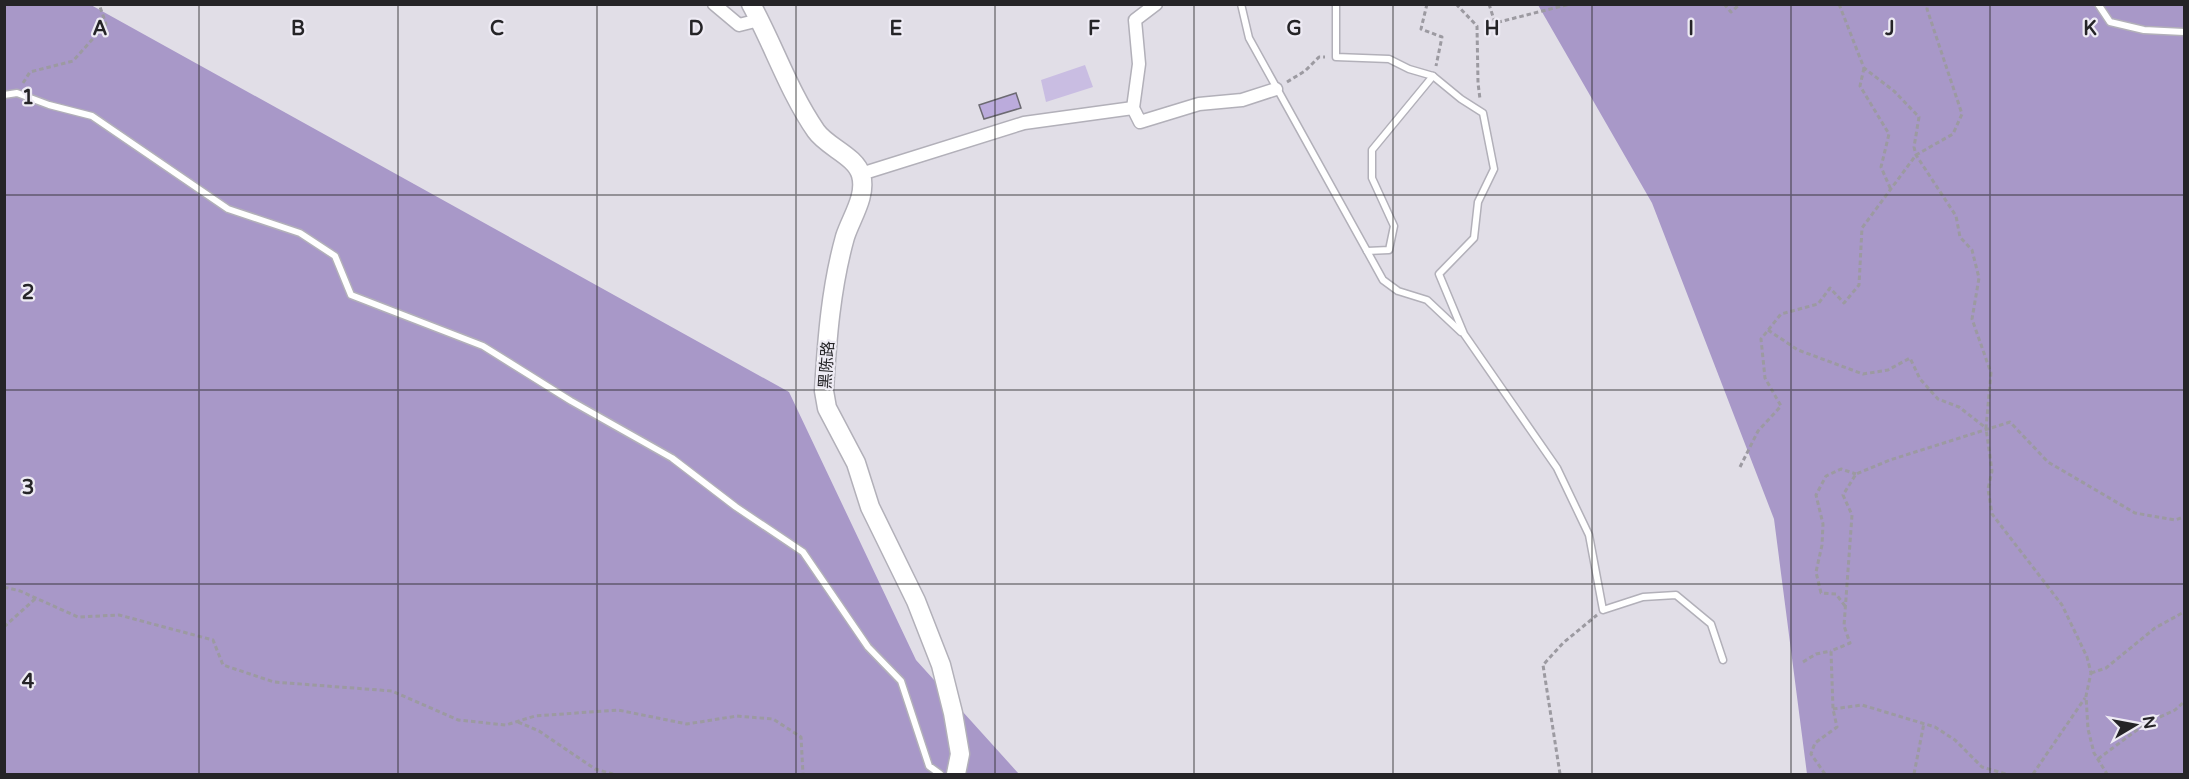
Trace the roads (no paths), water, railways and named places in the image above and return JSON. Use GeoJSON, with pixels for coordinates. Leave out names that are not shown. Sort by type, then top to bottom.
{"type":"FeatureCollection","features":[{"type":"Feature","properties":{"kind":"street"},"geometry":{"type":"LineString","coordinates":[[714,4],[739,25],[755,12],[802,112],[822,139],[856,165],[861,174],[1024,123],[1133,108]]}},
{"type":"Feature","properties":{"kind":"street"},"geometry":{"type":"LineString","coordinates":[[1156,4],[1135,20],[1139,64],[1133,108],[1140,122],[1198,104],[1242,100],[1276,89]]}},
{"type":"Feature","properties":{"kind":"street","name":"黑陈路"},"geometry":{"type":"LineString","coordinates":[[861,174],[861,194],[846,234],[835,277],[824,391],[827,408],[856,463],[870,507],[916,601],[941,665],[960,754],[956,774]]}},
{"type":"Feature","properties":{"kind":"lane"},"geometry":{"type":"LineString","coordinates":[[1241,4],[1249,38],[1383,280],[1398,291],[1427,300],[1464,334]]}},
{"type":"Feature","properties":{"kind":"lane"},"geometry":{"type":"LineString","coordinates":[[1336,4],[1336,57],[1389,59],[1409,69],[1433,76],[1461,99],[1483,112],[1494,169],[1478,202],[1474,238],[1439,274],[1464,334],[1557,468],[1589,535],[1603,610],[1643,597],[1676,595],[1711,624],[1724,660]]}},
{"type":"Feature","properties":{"kind":"lane"},"geometry":{"type":"LineString","coordinates":[[2098,4],[2110,22],[2144,30],[2184,32]]}},
{"type":"Feature","properties":{"kind":"lane"},"geometry":{"type":"LineString","coordinates":[[1367,251],[1389,250],[1394,226],[1372,178],[1372,150],[1433,76]]}},
{"type":"Feature","properties":{"kind":"lane"},"geometry":{"type":"LineString","coordinates":[[4,94],[17,93],[92,117],[228,209],[300,233],[335,256],[351,295],[483,346],[571,401],[672,458],[735,507],[803,552],[868,647],[901,681],[929,766],[940,774]]}}]}
